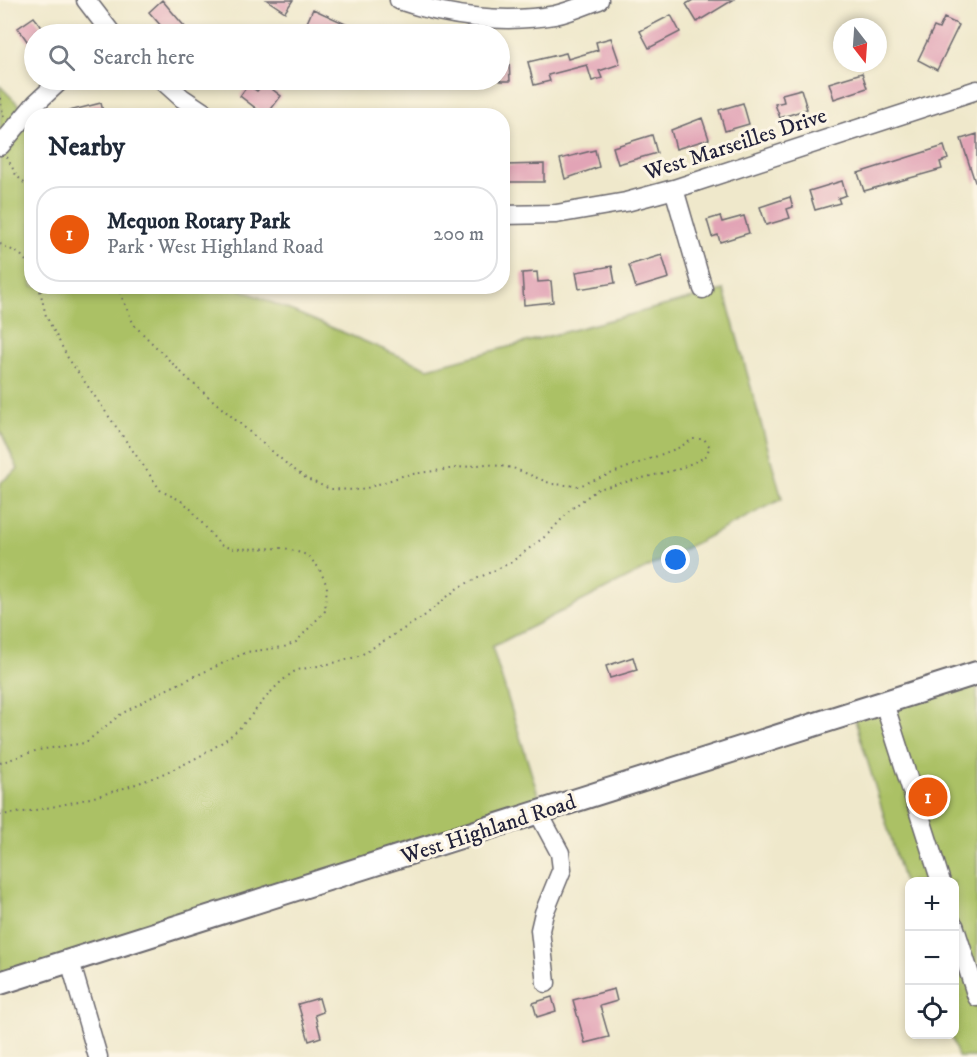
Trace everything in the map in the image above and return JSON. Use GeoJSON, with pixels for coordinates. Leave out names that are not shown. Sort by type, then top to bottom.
{"type":"FeatureCollection","features":[{"type":"Feature","properties":{"kind":"main road","name":"West Highland Road"},"geometry":{"type":"LineString","coordinates":[[0,983],[977,673]]}},
{"type":"Feature","properties":{"kind":"street"},"geometry":{"type":"LineString","coordinates":[[86,0],[104,24]]}},
{"type":"Feature","properties":{"kind":"street"},"geometry":{"type":"LineString","coordinates":[[399,0],[426,10],[508,20],[556,15],[599,0]]}},
{"type":"Feature","properties":{"kind":"street"},"geometry":{"type":"LineString","coordinates":[[32,108],[50,90]]}},
{"type":"Feature","properties":{"kind":"street"},"geometry":{"type":"LineString","coordinates":[[173,90],[197,108]]}},
{"type":"Feature","properties":{"kind":"street","name":"West Marseilles Drive"},"geometry":{"type":"LineString","coordinates":[[510,215],[556,214],[626,202],[674,189],[977,90]]}},
{"type":"Feature","properties":{"kind":"street"},"geometry":{"type":"LineString","coordinates":[[0,146],[24,117]]}},
{"type":"Feature","properties":{"kind":"street"},"geometry":{"type":"LineString","coordinates":[[674,189],[703,289]]}},
{"type":"Feature","properties":{"kind":"street"},"geometry":{"type":"LineString","coordinates":[[884,703],[939,877]]}},
{"type":"Feature","properties":{"kind":"street"},"geometry":{"type":"LineString","coordinates":[[538,812],[560,853],[562,869],[544,913],[540,930],[546,983]]}},
{"type":"Feature","properties":{"kind":"street"},"geometry":{"type":"LineString","coordinates":[[956,931],[977,997]]}},
{"type":"Feature","properties":{"kind":"street"},"geometry":{"type":"LineString","coordinates":[[70,961],[98,1057]]}},
{"type":"Feature","properties":{"kind":"path"},"geometry":{"type":"LineString","coordinates":[[0,244],[20,254],[24,259]]}},
{"type":"Feature","properties":{"kind":"path"},"geometry":{"type":"LineString","coordinates":[[0,763],[38,750],[85,743],[116,717],[161,692],[247,652],[284,647],[296,642],[321,617],[328,596],[319,568],[307,555],[285,548],[233,549],[220,545],[189,507],[161,491],[68,358],[46,316],[41,294]]}},
{"type":"Feature","properties":{"kind":"path"},"geometry":{"type":"LineString","coordinates":[[0,815],[33,812],[102,795],[133,785],[205,752],[236,731],[269,692],[290,674],[297,670],[352,659],[378,645],[423,617],[459,587],[510,563],[547,535],[571,509],[598,489],[679,469],[705,457],[710,447],[704,439],[693,438],[678,448],[579,486],[552,484],[513,468],[486,464],[405,475],[362,490],[330,489],[307,478],[288,465],[188,379],[134,325],[120,294]]}},
{"type":"Feature","properties":{"kind":"green space"},"geometry":{"type":"Polygon","coordinates":[[[0,86],[24,110],[24,294],[252,294],[428,368],[724,290],[782,499],[492,647],[541,804],[0,983],[0,483],[18,469],[0,430],[0,86]]]}},
{"type":"Feature","properties":{"kind":"green space"},"geometry":{"type":"Polygon","coordinates":[[[977,673],[977,1057],[958,1057],[952,1039],[959,1039],[959,877],[905,877],[905,886],[853,713],[977,673]]]}},
{"type":"Feature","properties":{"kind":"building"},"geometry":{"type":"Polygon","coordinates":[[[162,0],[182,24],[159,24],[149,12],[162,0]]]}},
{"type":"Feature","properties":{"kind":"building"},"geometry":{"type":"Polygon","coordinates":[[[267,0],[293,0],[285,12],[267,0]]]}},
{"type":"Feature","properties":{"kind":"building"},"geometry":{"type":"Polygon","coordinates":[[[693,0],[733,0],[697,22],[686,4],[693,0]]]}},
{"type":"Feature","properties":{"kind":"building"},"geometry":{"type":"Polygon","coordinates":[[[313,9],[346,24],[306,24],[313,9]]]}},
{"type":"Feature","properties":{"kind":"building"},"geometry":{"type":"Polygon","coordinates":[[[671,15],[680,32],[649,48],[640,31],[671,15]]]}},
{"type":"Feature","properties":{"kind":"building"},"geometry":{"type":"Polygon","coordinates":[[[34,17],[39,24],[24,24],[24,37],[18,28],[34,17]]]}},
{"type":"Feature","properties":{"kind":"building"},"geometry":{"type":"Polygon","coordinates":[[[944,18],[959,25],[937,70],[918,60],[934,27],[939,29],[944,18]]]}},
{"type":"Feature","properties":{"kind":"building"},"geometry":{"type":"Polygon","coordinates":[[[611,38],[620,64],[599,71],[602,78],[592,81],[587,65],[548,75],[550,81],[534,85],[528,62],[566,53],[568,59],[598,50],[596,42],[611,38]]]}},
{"type":"Feature","properties":{"kind":"building"},"geometry":{"type":"Polygon","coordinates":[[[862,73],[867,88],[834,99],[829,83],[862,73]]]}},
{"type":"Feature","properties":{"kind":"building"},"geometry":{"type":"Polygon","coordinates":[[[801,89],[807,109],[780,118],[775,104],[784,102],[782,94],[801,89]]]}},
{"type":"Feature","properties":{"kind":"building"},"geometry":{"type":"Polygon","coordinates":[[[244,90],[273,90],[281,96],[272,108],[256,108],[240,96],[244,90]]]}},
{"type":"Feature","properties":{"kind":"building"},"geometry":{"type":"Polygon","coordinates":[[[101,103],[102,108],[81,108],[101,103]]]}},
{"type":"Feature","properties":{"kind":"building"},"geometry":{"type":"Polygon","coordinates":[[[743,103],[749,124],[725,131],[719,110],[743,103]]]}},
{"type":"Feature","properties":{"kind":"building"},"geometry":{"type":"Polygon","coordinates":[[[702,118],[709,139],[676,149],[671,130],[702,118]]]}},
{"type":"Feature","properties":{"kind":"building"},"geometry":{"type":"Polygon","coordinates":[[[977,134],[977,182],[975,182],[961,139],[977,134]]]}},
{"type":"Feature","properties":{"kind":"building"},"geometry":{"type":"Polygon","coordinates":[[[652,135],[657,153],[618,164],[613,147],[652,135]]]}},
{"type":"Feature","properties":{"kind":"building"},"geometry":{"type":"Polygon","coordinates":[[[944,146],[948,159],[940,162],[942,169],[864,191],[858,173],[944,146]]]}},
{"type":"Feature","properties":{"kind":"building"},"geometry":{"type":"Polygon","coordinates":[[[595,150],[599,167],[565,179],[560,159],[595,150]]]}},
{"type":"Feature","properties":{"kind":"building"},"geometry":{"type":"Polygon","coordinates":[[[544,164],[544,182],[510,182],[510,165],[544,164]]]}},
{"type":"Feature","properties":{"kind":"building"},"geometry":{"type":"Polygon","coordinates":[[[842,181],[846,195],[838,198],[840,203],[815,210],[809,191],[842,181]]]}},
{"type":"Feature","properties":{"kind":"building"},"geometry":{"type":"Polygon","coordinates":[[[790,197],[793,207],[787,209],[790,218],[766,225],[760,207],[790,197]]]}},
{"type":"Feature","properties":{"kind":"building"},"geometry":{"type":"Polygon","coordinates":[[[720,216],[722,222],[744,216],[749,233],[720,242],[718,235],[712,237],[707,220],[720,216]]]}},
{"type":"Feature","properties":{"kind":"building"},"geometry":{"type":"Polygon","coordinates":[[[662,255],[669,278],[636,288],[629,265],[662,255]]]}},
{"type":"Feature","properties":{"kind":"building"},"geometry":{"type":"Polygon","coordinates":[[[612,266],[615,283],[579,289],[576,272],[612,266]]]}},
{"type":"Feature","properties":{"kind":"building"},"geometry":{"type":"Polygon","coordinates":[[[537,272],[538,282],[551,281],[553,302],[524,305],[522,273],[537,272]]]}},
{"type":"Feature","properties":{"kind":"building"},"geometry":{"type":"Polygon","coordinates":[[[633,657],[637,670],[610,678],[606,666],[633,657]]]}},
{"type":"Feature","properties":{"kind":"building"},"geometry":{"type":"Polygon","coordinates":[[[614,989],[617,1001],[600,1006],[609,1037],[585,1043],[573,1000],[614,989]]]}},
{"type":"Feature","properties":{"kind":"building"},"geometry":{"type":"Polygon","coordinates":[[[552,997],[556,1011],[537,1017],[533,1003],[552,997]]]}},
{"type":"Feature","properties":{"kind":"building"},"geometry":{"type":"Polygon","coordinates":[[[319,998],[323,1012],[315,1015],[321,1037],[309,1041],[298,1004],[319,998]]]}},
{"type":"Feature","properties":{"kind":"place","name":"Mequon Rotary Park"},"geometry":{"type":"Point","coordinates":[928,797]}}]}
